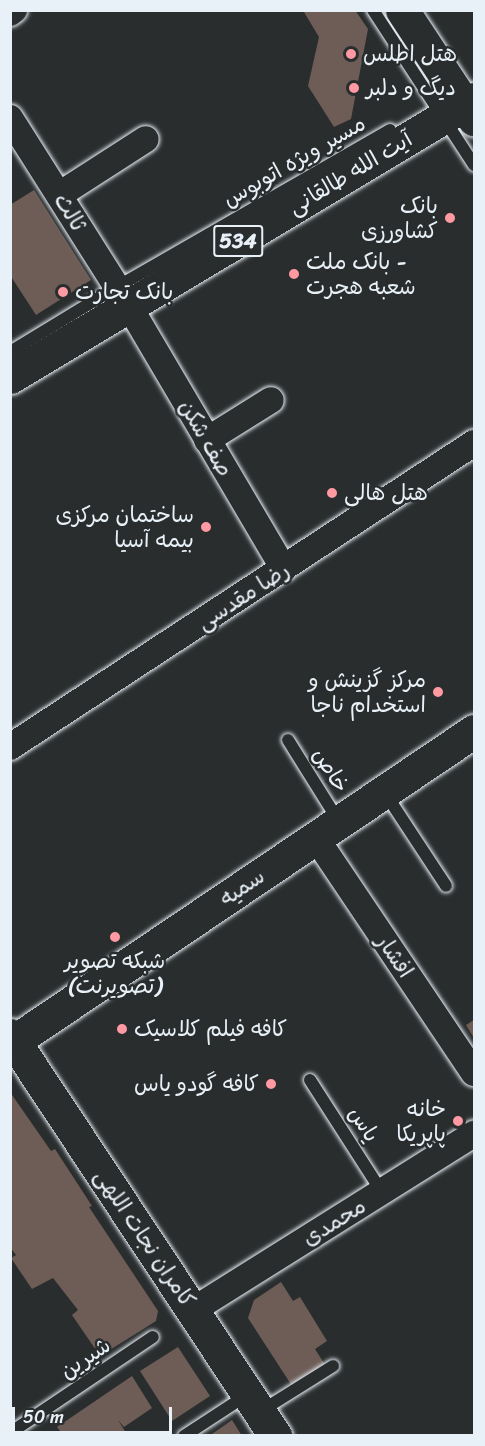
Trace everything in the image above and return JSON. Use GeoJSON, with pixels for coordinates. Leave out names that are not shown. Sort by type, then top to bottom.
{"type":"FeatureCollection","features":[{"type":"Feature","properties":{"kind":"main road"},"geometry":{"type":"LineString","coordinates":[[402,10],[455,104]]}},
{"type":"Feature","properties":{"kind":"main road","name":"آیت الله طالقانی"},"geometry":{"type":"LineString","coordinates":[[10,377],[123,296],[455,104]]}},
{"type":"Feature","properties":{"kind":"main road","name":"سمیه"},"geometry":{"type":"LineString","coordinates":[[12,1040],[474,731]]}},
{"type":"Feature","properties":{"kind":"main road","name":"کامران نجات اللهی"},"geometry":{"type":"LineString","coordinates":[[12,1040],[261,1414]]}},
{"type":"Feature","properties":{"kind":"street","name":"ثالث"},"geometry":{"type":"LineString","coordinates":[[10,118],[123,296]]}},
{"type":"Feature","properties":{"kind":"street"},"geometry":{"type":"LineString","coordinates":[[59,195],[146,139]]}},
{"type":"Feature","properties":{"kind":"street","name":"صف شکن"},"geometry":{"type":"LineString","coordinates":[[123,296],[284,569]]}},
{"type":"Feature","properties":{"kind":"street"},"geometry":{"type":"LineString","coordinates":[[207,440],[271,400]]}},
{"type":"Feature","properties":{"kind":"street","name":"رضا مقدسی"},"geometry":{"type":"LineString","coordinates":[[10,747],[474,443]]}},
{"type":"Feature","properties":{"kind":"street","name":"افشار"},"geometry":{"type":"LineString","coordinates":[[327,830],[474,1073]]}},
{"type":"Feature","properties":{"kind":"street","name":"محمدی"},"geometry":{"type":"LineString","coordinates":[[193,1310],[474,1134]]}},
{"type":"Feature","properties":{"kind":"lane"},"geometry":{"type":"LineString","coordinates":[[373,10],[455,104],[474,165]]}},
{"type":"Feature","properties":{"kind":"lane","name":"مسیر ویژه اتوبوس"},"geometry":{"type":"LineString","coordinates":[[10,352],[123,296],[399,125]]}},
{"type":"Feature","properties":{"kind":"lane","name":"خاص"},"geometry":{"type":"LineString","coordinates":[[288,740],[327,830]]}},
{"type":"Feature","properties":{"kind":"lane"},"geometry":{"type":"LineString","coordinates":[[384,792],[446,886]]}},
{"type":"Feature","properties":{"kind":"lane","name":"یاس"},"geometry":{"type":"LineString","coordinates":[[310,1080],[382,1192]]}},
{"type":"Feature","properties":{"kind":"lane","name":"شیرین"},"geometry":{"type":"LineString","coordinates":[[10,1433],[153,1337]]}},
{"type":"Feature","properties":{"kind":"lane"},"geometry":{"type":"LineString","coordinates":[[184,1436],[261,1414],[333,1366]]}},
{"type":"Feature","properties":{"kind":"building"},"geometry":{"type":"Polygon","coordinates":[[[355,10],[368,29],[351,119],[334,127],[308,86],[319,37],[304,12],[355,10]]]}},
{"type":"Feature","properties":{"kind":"building"},"geometry":{"type":"Polygon","coordinates":[[[34,190],[91,280],[36,315],[10,275],[10,205],[34,190]]]}},
{"type":"Feature","properties":{"kind":"building"},"geometry":{"type":"Polygon","coordinates":[[[474,1020],[474,1038],[466,1025],[474,1020]]]}},
{"type":"Feature","properties":{"kind":"building"},"geometry":{"type":"Polygon","coordinates":[[[10,1092],[51,1151],[55,1149],[92,1206],[89,1207],[158,1311],[156,1321],[100,1356],[72,1315],[78,1310],[53,1278],[32,1289],[11,1258],[16,1255],[10,1247],[10,1092]]]}},
{"type":"Feature","properties":{"kind":"building"},"geometry":{"type":"Polygon","coordinates":[[[281,1282],[293,1301],[300,1297],[327,1341],[315,1349],[327,1368],[294,1389],[248,1318],[254,1300],[281,1282]]]}},
{"type":"Feature","properties":{"kind":"building"},"geometry":{"type":"Polygon","coordinates":[[[178,1347],[210,1396],[172,1421],[140,1371],[178,1347]]]}},
{"type":"Feature","properties":{"kind":"building"},"geometry":{"type":"Polygon","coordinates":[[[132,1376],[152,1408],[124,1427],[118,1420],[128,1436],[64,1436],[57,1427],[132,1376]]]}},
{"type":"Feature","properties":{"kind":"building"},"geometry":{"type":"Polygon","coordinates":[[[232,1420],[242,1436],[209,1436],[225,1425],[232,1420]]]}},
{"type":"Feature","properties":{"kind":"place","name":"هتل اطلس"},"geometry":{"type":"Point","coordinates":[351,54]}},
{"type":"Feature","properties":{"kind":"place","name":"دیگ و دلبر"},"geometry":{"type":"Point","coordinates":[354,88]}},
{"type":"Feature","properties":{"kind":"place","name":"بانک کشاورزی"},"geometry":{"type":"Point","coordinates":[450,218]}},
{"type":"Feature","properties":{"kind":"place","name":"بانک ملت - شعبه هجرت"},"geometry":{"type":"Point","coordinates":[294,274]}},
{"type":"Feature","properties":{"kind":"place","name":"بانک تجارت"},"geometry":{"type":"Point","coordinates":[63,292]}},
{"type":"Feature","properties":{"kind":"place","name":"هتل هالی"},"geometry":{"type":"Point","coordinates":[332,493]}},
{"type":"Feature","properties":{"kind":"place","name":"ساختمان مرکزی بیمه آسیا"},"geometry":{"type":"Point","coordinates":[206,527]}},
{"type":"Feature","properties":{"kind":"place","name":"مرکز گزینش و استخدام ناجا"},"geometry":{"type":"Point","coordinates":[438,692]}},
{"type":"Feature","properties":{"kind":"place","name":"شبکه تصویر (تصویرنت)"},"geometry":{"type":"Point","coordinates":[115,937]}},
{"type":"Feature","properties":{"kind":"place","name":"کافه فیلم کلاسیک"},"geometry":{"type":"Point","coordinates":[122,1029]}},
{"type":"Feature","properties":{"kind":"place","name":"کافه گودو یاس"},"geometry":{"type":"Point","coordinates":[271,1084]}},
{"type":"Feature","properties":{"kind":"place","name":"خانه پاپریکا"},"geometry":{"type":"Point","coordinates":[458,1121]}}]}
